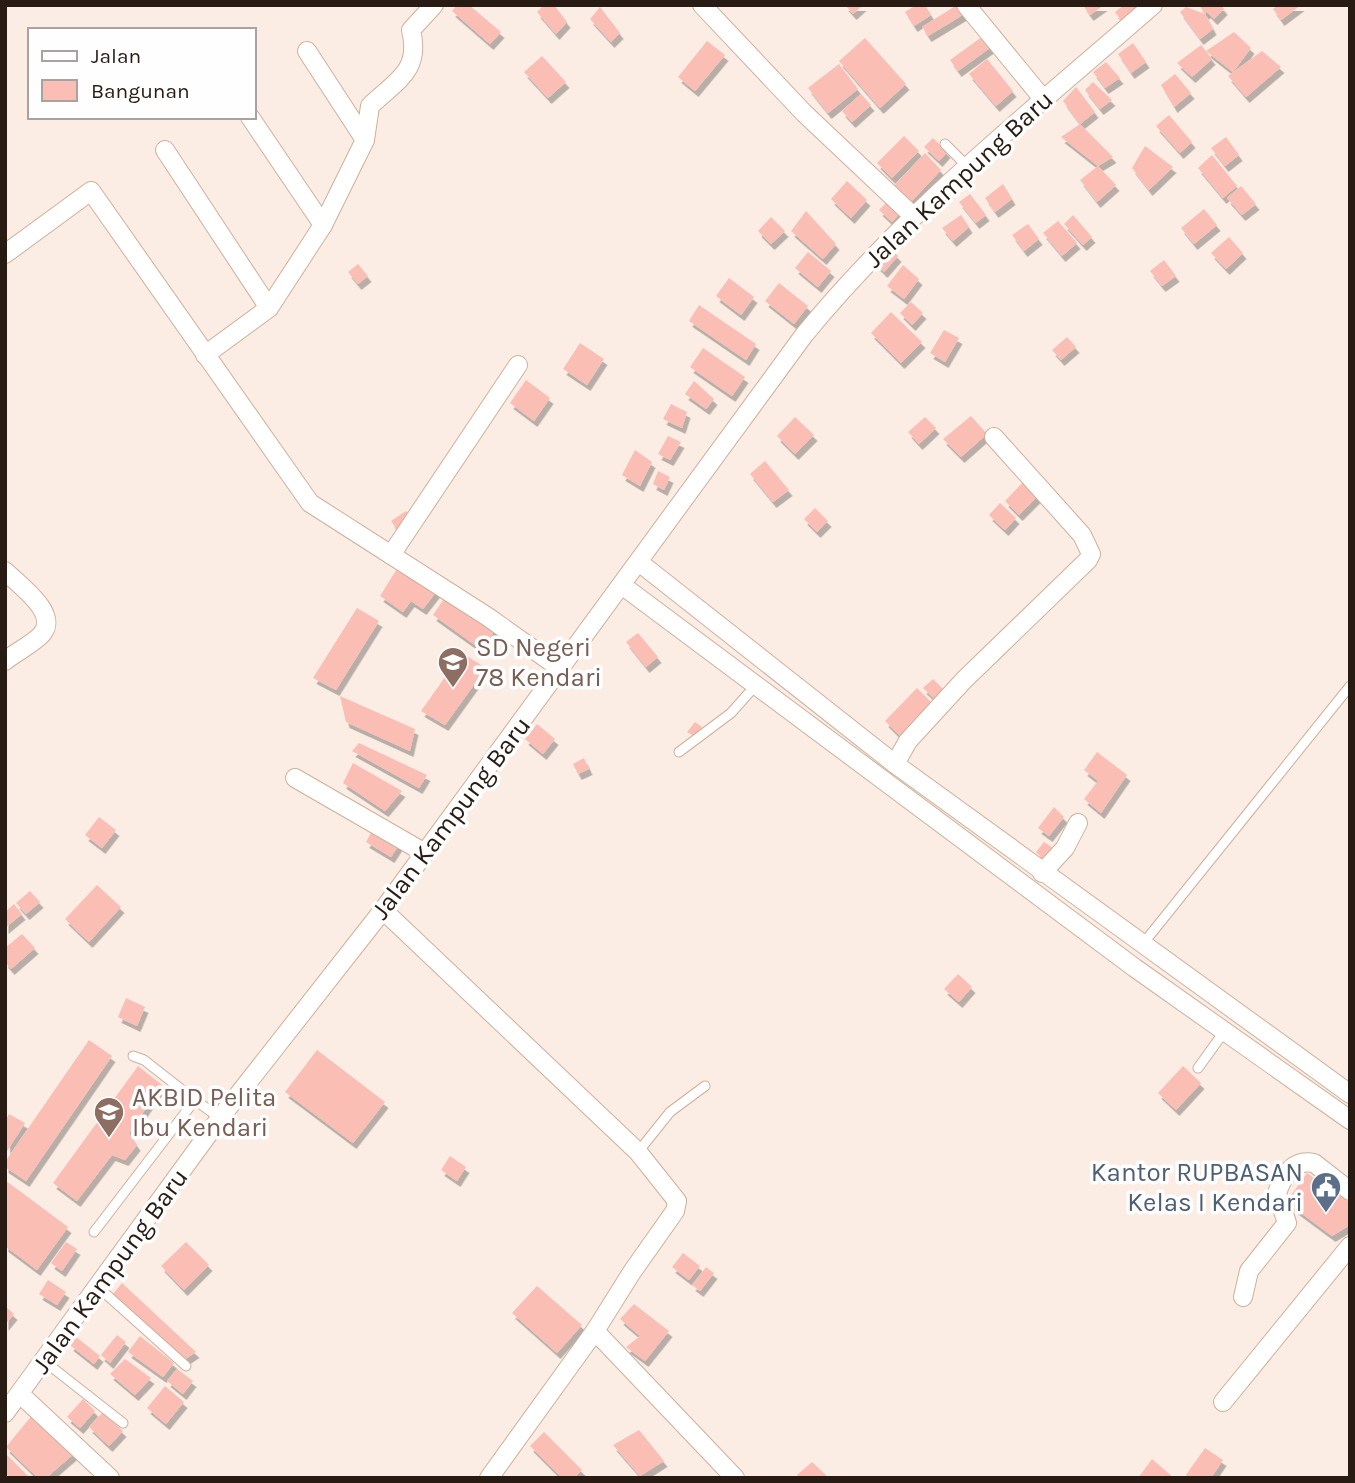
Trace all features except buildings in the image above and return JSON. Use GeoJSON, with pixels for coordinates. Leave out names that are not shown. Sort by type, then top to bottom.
{"type":"FeatureCollection","features":[{"type":"Feature","properties":{"kind":"street"},"geometry":{"type":"LineString","coordinates":[[205,355],[269,308],[323,225],[365,140],[370,106],[405,76],[416,50],[411,30],[434,5]]}},
{"type":"Feature","properties":{"kind":"street"},"geometry":{"type":"LineString","coordinates":[[702,5],[804,113],[912,215]]}},
{"type":"Feature","properties":{"kind":"street"},"geometry":{"type":"LineString","coordinates":[[966,5],[1044,100]]}},
{"type":"Feature","properties":{"kind":"street","name":"Jalan Kampung Baru"},"geometry":{"type":"LineString","coordinates":[[5,1413],[220,1118],[383,910],[640,563],[804,335],[912,215],[1153,5]]}},
{"type":"Feature","properties":{"kind":"street"},"geometry":{"type":"LineString","coordinates":[[307,51],[365,140]]}},
{"type":"Feature","properties":{"kind":"street"},"geometry":{"type":"LineString","coordinates":[[251,119],[323,225]]}},
{"type":"Feature","properties":{"kind":"street"},"geometry":{"type":"LineString","coordinates":[[165,149],[269,308]]}},
{"type":"Feature","properties":{"kind":"street"},"geometry":{"type":"LineString","coordinates":[[5,254],[92,191],[310,503],[561,669]]}},
{"type":"Feature","properties":{"kind":"street"},"geometry":{"type":"LineString","coordinates":[[391,555],[518,365]]}},
{"type":"Feature","properties":{"kind":"street"},"geometry":{"type":"LineString","coordinates":[[895,764],[908,741],[964,680],[1015,627],[1088,561],[1091,554],[1082,535],[1031,474],[993,437]]}},
{"type":"Feature","properties":{"kind":"street"},"geometry":{"type":"LineString","coordinates":[[640,563],[895,764],[1350,1094]]}},
{"type":"Feature","properties":{"kind":"street"},"geometry":{"type":"LineString","coordinates":[[5,571],[47,616],[47,624],[38,638],[5,661]]}},
{"type":"Feature","properties":{"kind":"street"},"geometry":{"type":"LineString","coordinates":[[623,586],[1224,1032],[1350,1120]]}},
{"type":"Feature","properties":{"kind":"street"},"geometry":{"type":"LineString","coordinates":[[295,778],[425,853]]}},
{"type":"Feature","properties":{"kind":"street"},"geometry":{"type":"LineString","coordinates":[[1042,873],[1065,848],[1078,823]]}},
{"type":"Feature","properties":{"kind":"street"},"geometry":{"type":"LineString","coordinates":[[383,910],[638,1152],[675,1197],[677,1206],[595,1331],[489,1478]]}},
{"type":"Feature","properties":{"kind":"street"},"geometry":{"type":"LineString","coordinates":[[1242,1297],[1250,1271],[1287,1223],[1277,1192],[1286,1172],[1298,1163],[1314,1163],[1350,1191]]}},
{"type":"Feature","properties":{"kind":"street"},"geometry":{"type":"LineString","coordinates":[[1223,1402],[1350,1246]]}},
{"type":"Feature","properties":{"kind":"street"},"geometry":{"type":"LineString","coordinates":[[595,1331],[735,1478]]}},
{"type":"Feature","properties":{"kind":"street"},"geometry":{"type":"LineString","coordinates":[[20,1394],[110,1478]]}},
{"type":"Feature","properties":{"kind":"lane"},"geometry":{"type":"LineString","coordinates":[[945,144],[967,166]]}},
{"type":"Feature","properties":{"kind":"lane"},"geometry":{"type":"LineString","coordinates":[[679,752],[731,713],[755,686]]}},
{"type":"Feature","properties":{"kind":"lane"},"geometry":{"type":"LineString","coordinates":[[1142,945],[1350,686]]}},
{"type":"Feature","properties":{"kind":"lane"},"geometry":{"type":"LineString","coordinates":[[1198,1068],[1224,1032]]}},
{"type":"Feature","properties":{"kind":"lane"},"geometry":{"type":"LineString","coordinates":[[133,1056],[144,1060],[220,1118]]}},
{"type":"Feature","properties":{"kind":"lane"},"geometry":{"type":"LineString","coordinates":[[638,1152],[670,1112],[705,1086]]}},
{"type":"Feature","properties":{"kind":"lane"},"geometry":{"type":"LineString","coordinates":[[94,1233],[195,1100]]}},
{"type":"Feature","properties":{"kind":"lane"},"geometry":{"type":"LineString","coordinates":[[98,1287],[186,1366]]}},
{"type":"Feature","properties":{"kind":"lane"},"geometry":{"type":"LineString","coordinates":[[44,1361],[123,1423]]}},
{"type":"Feature","properties":{"kind":"place","name":"SD Negeri 78 Kendari"},"geometry":{"type":"Point","coordinates":[453,689]}},
{"type":"Feature","properties":{"kind":"place","name":"AKBID Pelita Ibu Kendari"},"geometry":{"type":"Point","coordinates":[109,1139]}},
{"type":"Feature","properties":{"kind":"place","name":"Kantor RUPBASAN Kelas I Kendari"},"geometry":{"type":"Point","coordinates":[1326,1214]}}]}
